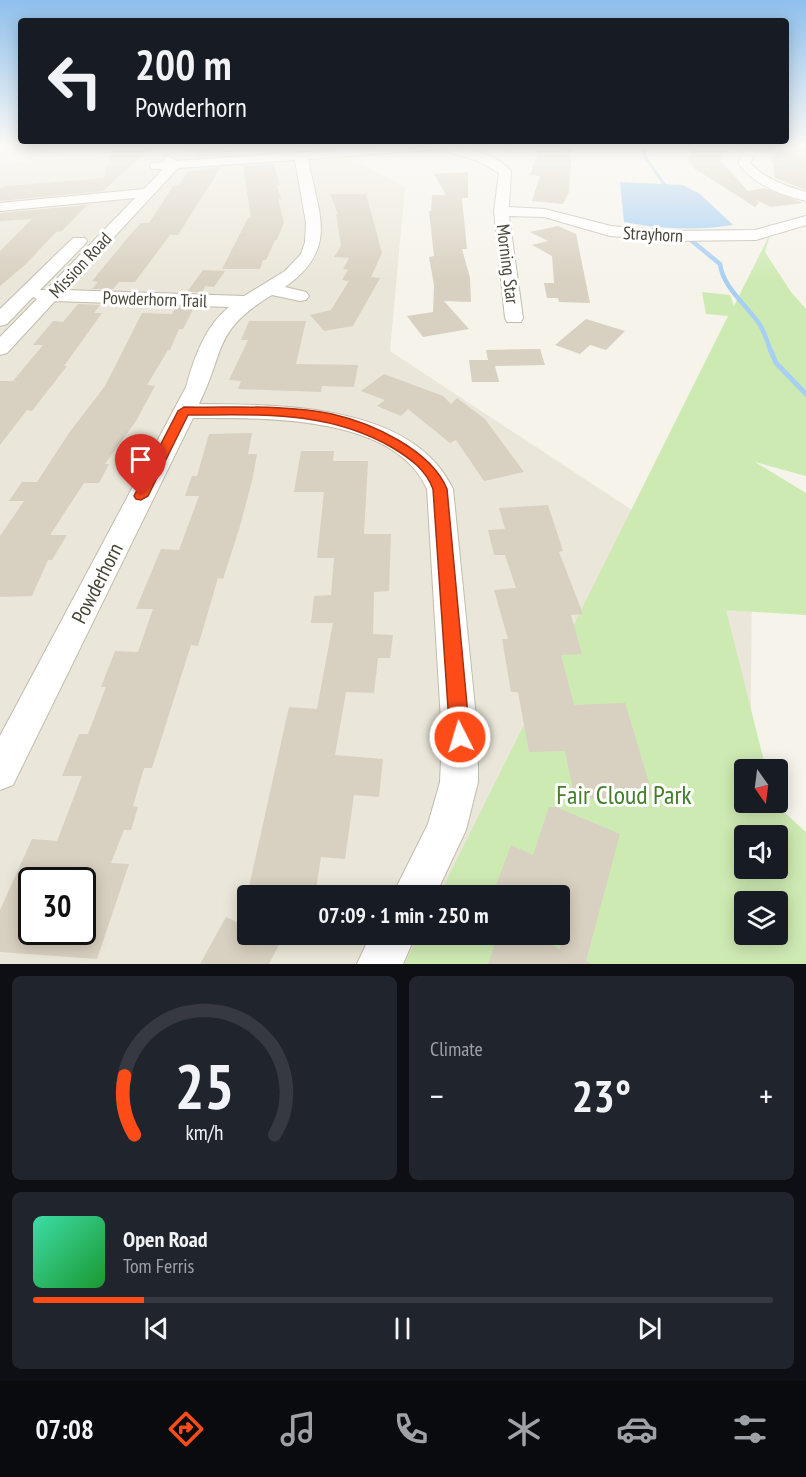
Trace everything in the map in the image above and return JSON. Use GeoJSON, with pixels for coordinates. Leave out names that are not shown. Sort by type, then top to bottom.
{"type":"FeatureCollection","features":[{"type":"Feature","properties":{"kind":"street","name":"Mission Road"},"geometry":{"type":"LineString","coordinates":[[0,320],[130,191]]}},
{"type":"Feature","properties":{"kind":"street","name":"Powderhorn"},"geometry":{"type":"LineString","coordinates":[[0,773],[197,387],[205,356],[216,333],[234,312],[270,289],[298,267],[312,245],[314,232],[307,191]]}},
{"type":"Feature","properties":{"kind":"street","name":"Morning Star"},"geometry":{"type":"LineString","coordinates":[[503,191],[501,211],[514,318]]}},
{"type":"Feature","properties":{"kind":"street"},"geometry":{"type":"LineString","coordinates":[[791,191],[806,197]]}},
{"type":"Feature","properties":{"kind":"street"},"geometry":{"type":"LineString","coordinates":[[0,207],[147,193]]}},
{"type":"Feature","properties":{"kind":"street","name":"Mission Road"},"geometry":{"type":"LineString","coordinates":[[0,349],[147,193]]}},
{"type":"Feature","properties":{"kind":"street","name":"Strayhorn"},"geometry":{"type":"LineString","coordinates":[[501,211],[545,213],[610,231],[670,236],[756,235],[806,220]]}},
{"type":"Feature","properties":{"kind":"street"},"geometry":{"type":"LineString","coordinates":[[270,289],[300,296]]}},
{"type":"Feature","properties":{"kind":"street","name":"Powderhorn Trail"},"geometry":{"type":"LineString","coordinates":[[26,294],[248,302]]}},
{"type":"Feature","properties":{"kind":"street"},"geometry":{"type":"LineString","coordinates":[[184,411],[268,412],[330,418],[360,427],[398,445],[416,456],[435,476],[440,489],[459,725],[459,782],[446,830],[418,885]]}},
{"type":"Feature","properties":{"kind":"street"},"geometry":{"type":"LineString","coordinates":[[380,964],[389,945]]}},
{"type":"Feature","properties":{"kind":"shaded area"},"geometry":{"type":"Polygon","coordinates":[[[0,191],[405,191],[390,351],[752,589],[750,759],[734,759],[734,813],[744,813],[744,825],[734,825],[734,879],[744,879],[744,891],[734,891],[734,945],[745,945],[747,964],[0,964],[0,191]]]}},
{"type":"Feature","properties":{"kind":"green space","name":"Fair Cloud Park"},"geometry":{"type":"Polygon","coordinates":[[[771,232],[765,252],[791,292],[806,309],[806,476],[755,462],[806,493],[806,615],[726,610],[763,759],[734,759],[734,813],[785,813],[806,832],[806,964],[404,964],[414,945],[570,945],[570,885],[444,885],[728,316],[706,314],[702,292],[730,295],[734,306],[771,232]]]}},
{"type":"Feature","properties":{"kind":"water"},"geometry":{"type":"Polygon","coordinates":[[[621,191],[694,191],[733,225],[678,228],[624,222],[621,191]]]}},
{"type":"Feature","properties":{"kind":"building"},"geometry":{"type":"Polygon","coordinates":[[[0,191],[103,191],[103,191],[0,201],[0,191]]]}},
{"type":"Feature","properties":{"kind":"building"},"geometry":{"type":"Polygon","coordinates":[[[170,191],[206,191],[178,235],[170,235],[135,282],[119,282],[113,289],[92,289],[98,282],[92,281],[129,236],[141,223],[149,223],[170,191]]]}},
{"type":"Feature","properties":{"kind":"building"},"geometry":{"type":"Polygon","coordinates":[[[247,191],[279,191],[281,199],[278,199],[284,222],[277,240],[266,260],[263,260],[260,269],[222,269],[248,218],[251,218],[247,191]]]}},
{"type":"Feature","properties":{"kind":"building"},"geometry":{"type":"Polygon","coordinates":[[[444,191],[468,191],[468,198],[462,198],[467,249],[462,249],[470,278],[471,302],[444,301],[469,329],[423,337],[407,316],[433,312],[434,285],[429,257],[434,256],[429,211],[431,211],[432,195],[446,195],[444,191]]]}},
{"type":"Feature","properties":{"kind":"building"},"geometry":{"type":"Polygon","coordinates":[[[535,191],[569,191],[563,204],[532,201],[535,191]]]}},
{"type":"Feature","properties":{"kind":"building"},"geometry":{"type":"Polygon","coordinates":[[[730,191],[772,191],[803,203],[771,207],[756,200],[759,203],[755,207],[730,191]]]}},
{"type":"Feature","properties":{"kind":"building"},"geometry":{"type":"Polygon","coordinates":[[[330,194],[366,194],[382,253],[371,277],[380,278],[353,326],[324,331],[310,315],[331,310],[349,281],[342,280],[348,270],[343,269],[349,258],[334,257],[341,246],[336,214],[338,214],[330,194]]]}},
{"type":"Feature","properties":{"kind":"building"},"geometry":{"type":"Polygon","coordinates":[[[87,205],[62,231],[56,232],[26,264],[0,286],[0,251],[32,219],[0,221],[0,213],[87,205]]]}},
{"type":"Feature","properties":{"kind":"building"},"geometry":{"type":"Polygon","coordinates":[[[558,226],[576,234],[590,303],[559,302],[558,298],[547,298],[544,283],[554,283],[552,256],[532,245],[548,241],[530,232],[558,226]]]}},
{"type":"Feature","properties":{"kind":"building"},"geometry":{"type":"Polygon","coordinates":[[[203,270],[225,271],[214,287],[205,286],[202,292],[187,292],[203,270]]]}},
{"type":"Feature","properties":{"kind":"building"},"geometry":{"type":"Polygon","coordinates":[[[78,304],[100,305],[94,313],[102,313],[64,366],[67,366],[32,411],[27,410],[0,445],[0,381],[13,381],[43,345],[33,345],[53,321],[63,322],[78,304]]]}},
{"type":"Feature","properties":{"kind":"building"},"geometry":{"type":"Polygon","coordinates":[[[176,307],[194,308],[183,329],[179,329],[170,350],[147,385],[155,386],[136,421],[105,464],[109,464],[99,483],[84,483],[50,535],[67,535],[52,560],[48,560],[32,596],[0,597],[0,536],[24,501],[9,501],[22,482],[37,482],[69,433],[105,386],[142,313],[172,314],[176,307]]]}},
{"type":"Feature","properties":{"kind":"building"},"geometry":{"type":"Polygon","coordinates":[[[586,319],[625,331],[606,350],[590,345],[580,354],[555,345],[586,319]]]}},
{"type":"Feature","properties":{"kind":"building"},"geometry":{"type":"Polygon","coordinates":[[[249,321],[306,321],[296,364],[358,365],[354,387],[322,386],[321,392],[238,389],[241,381],[229,380],[248,340],[241,340],[249,321]]]}},
{"type":"Feature","properties":{"kind":"building"},"geometry":{"type":"Polygon","coordinates":[[[540,349],[545,365],[495,366],[499,382],[472,382],[469,360],[488,360],[486,350],[540,349]]]}},
{"type":"Feature","properties":{"kind":"building"},"geometry":{"type":"Polygon","coordinates":[[[384,374],[443,396],[451,404],[457,398],[485,419],[524,472],[484,481],[456,440],[450,443],[408,409],[401,416],[377,406],[385,400],[361,391],[384,374]]]}},
{"type":"Feature","properties":{"kind":"building"},"geometry":{"type":"Polygon","coordinates":[[[252,433],[248,454],[257,454],[240,526],[223,579],[218,578],[198,646],[191,645],[152,768],[144,768],[133,806],[138,807],[131,830],[124,830],[111,863],[129,864],[97,959],[0,952],[0,910],[18,870],[18,945],[96,945],[96,867],[19,867],[32,839],[57,841],[82,776],[62,776],[79,734],[88,734],[106,687],[101,687],[115,651],[138,652],[153,609],[136,609],[161,549],[179,550],[199,496],[185,496],[192,476],[197,476],[209,434],[252,433]]]}},
{"type":"Feature","properties":{"kind":"building"},"geometry":{"type":"Polygon","coordinates":[[[301,451],[334,451],[333,461],[368,461],[364,534],[391,534],[389,591],[374,592],[373,634],[393,635],[390,658],[378,658],[374,693],[346,692],[335,755],[383,759],[379,797],[354,795],[345,859],[321,857],[317,885],[249,885],[289,707],[317,709],[333,623],[311,623],[314,596],[331,595],[334,558],[317,558],[324,492],[294,492],[301,451]]]}},
{"type":"Feature","properties":{"kind":"building"},"geometry":{"type":"Polygon","coordinates":[[[548,505],[563,551],[559,552],[583,614],[571,615],[582,654],[561,655],[574,705],[625,703],[653,796],[575,799],[565,751],[529,752],[518,692],[511,692],[502,639],[508,639],[494,590],[516,588],[505,555],[494,555],[488,530],[505,529],[499,508],[548,505]]]}},
{"type":"Feature","properties":{"kind":"building"},"geometry":{"type":"Polygon","coordinates":[[[549,807],[556,807],[620,834],[586,961],[592,964],[488,964],[494,945],[552,945],[560,949],[560,945],[570,945],[570,885],[496,885],[511,845],[533,855],[549,807]]]}},
{"type":"Feature","properties":{"kind":"building"},"geometry":{"type":"Polygon","coordinates":[[[226,917],[237,922],[237,945],[279,945],[269,964],[200,964],[226,917]]]}},
{"type":"Feature","properties":{"kind":"waterway"},"geometry":{"type":"LineString","coordinates":[[692,241],[720,264],[731,289],[760,325],[771,352]]}},
{"type":"Feature","properties":{"kind":"waterway"},"geometry":{"type":"LineString","coordinates":[[771,351],[776,363],[806,394]]}},
{"type":"Feature","properties":{"kind":"route"},"geometry":{"type":"LineString","coordinates":[[141,496],[184,411],[268,412],[330,418],[360,427],[416,456],[435,476],[440,489],[460,737]]}}]}
